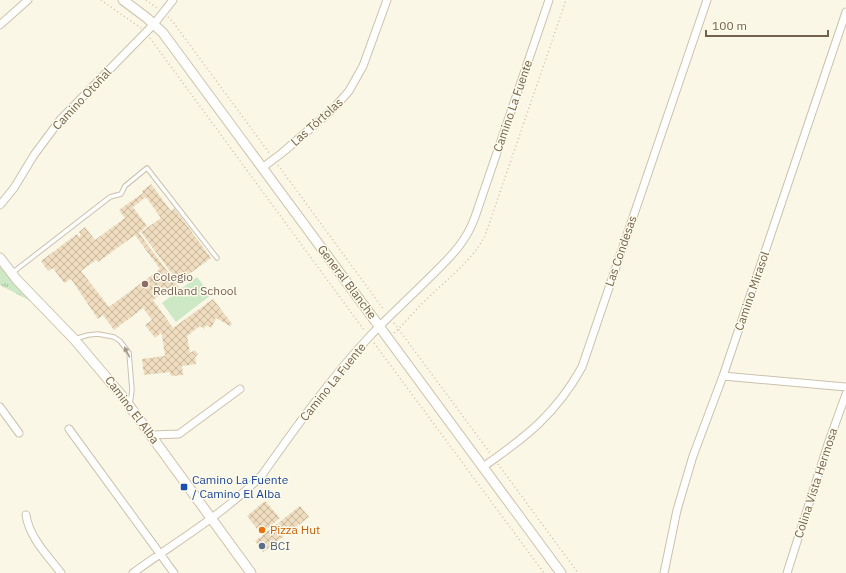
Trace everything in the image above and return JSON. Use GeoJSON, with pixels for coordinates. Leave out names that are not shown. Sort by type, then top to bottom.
{"type":"FeatureCollection","features":[{"type":"Feature","properties":{"kind":"main road","name":"General Blanche"},"geometry":{"type":"LineString","coordinates":[[123,0],[154,24],[163,34],[561,573]]}},
{"type":"Feature","properties":{"kind":"main road","name":"Camino El Alba"},"geometry":{"type":"LineString","coordinates":[[0,258],[11,274],[74,339],[130,405],[252,573]]}},
{"type":"Feature","properties":{"kind":"street"},"geometry":{"type":"LineString","coordinates":[[0,24],[28,0]]}},
{"type":"Feature","properties":{"kind":"street","name":"Camino Otoñal"},"geometry":{"type":"LineString","coordinates":[[0,205],[14,188],[34,155],[56,126],[154,24],[173,0]]}},
{"type":"Feature","properties":{"kind":"street","name":"Las Tórtolas"},"geometry":{"type":"LineString","coordinates":[[262,168],[333,109],[349,91],[363,66],[387,0]]}},
{"type":"Feature","properties":{"kind":"street","name":"Camino La Fuente"},"geometry":{"type":"LineString","coordinates":[[133,573],[160,553],[212,519],[237,499],[262,475],[333,379],[370,337],[452,256],[468,234],[476,217],[549,0]]}},
{"type":"Feature","properties":{"kind":"street","name":"Las Condesas"},"geometry":{"type":"LineString","coordinates":[[483,467],[533,430],[549,414],[566,394],[582,367],[707,0]]}},
{"type":"Feature","properties":{"kind":"street","name":"Camino Mirasol"},"geometry":{"type":"LineString","coordinates":[[664,573],[687,476],[702,429],[723,376],[846,12]]}},
{"type":"Feature","properties":{"kind":"street"},"geometry":{"type":"LineString","coordinates":[[723,376],[846,387]]}},
{"type":"Feature","properties":{"kind":"street"},"geometry":{"type":"LineString","coordinates":[[152,435],[179,434],[240,389]]}},
{"type":"Feature","properties":{"kind":"street","name":"Colina Vista Hermosa"},"geometry":{"type":"LineString","coordinates":[[787,573],[828,444],[846,394]]}},
{"type":"Feature","properties":{"kind":"street"},"geometry":{"type":"LineString","coordinates":[[0,407],[19,433]]}},
{"type":"Feature","properties":{"kind":"street"},"geometry":{"type":"LineString","coordinates":[[69,429],[174,573]]}},
{"type":"Feature","properties":{"kind":"street"},"geometry":{"type":"LineString","coordinates":[[26,515],[27,523],[34,536],[61,573]]}},
{"type":"Feature","properties":{"kind":"lane"},"geometry":{"type":"LineString","coordinates":[[11,274],[110,197],[121,194],[124,186],[147,168],[217,258]]}},
{"type":"Feature","properties":{"kind":"lane"},"geometry":{"type":"LineString","coordinates":[[74,339],[98,334],[114,337],[128,350],[130,356],[132,390],[130,405]]}},
{"type":"Feature","properties":{"kind":"path"},"geometry":{"type":"LineString","coordinates":[[101,0],[146,32],[544,573]]}},
{"type":"Feature","properties":{"kind":"path"},"geometry":{"type":"LineString","coordinates":[[146,0],[163,12],[173,22],[578,573]]}},
{"type":"Feature","properties":{"kind":"green space"},"geometry":{"type":"Polygon","coordinates":[[[0,265],[9,278],[36,304],[0,285],[0,265]]]}},
{"type":"Feature","properties":{"kind":"green space"},"geometry":{"type":"Polygon","coordinates":[[[197,277],[211,295],[176,322],[162,303],[197,277]]]}},
{"type":"Feature","properties":{"kind":"building"},"geometry":{"type":"Polygon","coordinates":[[[151,184],[171,211],[174,208],[211,258],[178,282],[141,232],[161,218],[146,197],[133,207],[147,226],[139,233],[179,287],[175,290],[173,286],[153,300],[173,328],[213,299],[232,324],[230,326],[216,318],[211,328],[206,325],[204,329],[200,326],[187,336],[190,353],[195,350],[198,354],[195,357],[196,364],[182,366],[183,375],[171,376],[170,372],[144,375],[142,359],[165,356],[162,335],[161,333],[155,338],[145,325],[152,320],[143,308],[114,330],[103,315],[98,319],[71,279],[64,283],[53,268],[48,271],[41,261],[77,234],[79,237],[81,235],[79,232],[85,227],[95,240],[125,218],[119,210],[143,193],[142,191],[151,184]],[[135,235],[98,262],[96,260],[81,271],[109,307],[160,269],[135,235]]]}},
{"type":"Feature","properties":{"kind":"building"},"geometry":{"type":"Polygon","coordinates":[[[265,501],[280,518],[261,534],[247,516],[265,501]]]}},
{"type":"Feature","properties":{"kind":"building"},"geometry":{"type":"Polygon","coordinates":[[[300,506],[309,517],[263,552],[255,541],[300,506]]]}},
{"type":"Feature","properties":{"kind":"place","name":"Colegio Redland School"},"geometry":{"type":"Point","coordinates":[145,284]}},
{"type":"Feature","properties":{"kind":"place","name":"Camino La Fuente / Camino El Alba"},"geometry":{"type":"Point","coordinates":[184,487]}},
{"type":"Feature","properties":{"kind":"place","name":"Pizza Hut"},"geometry":{"type":"Point","coordinates":[262,530]}},
{"type":"Feature","properties":{"kind":"place","name":"BCI"},"geometry":{"type":"Point","coordinates":[262,546]}}]}
